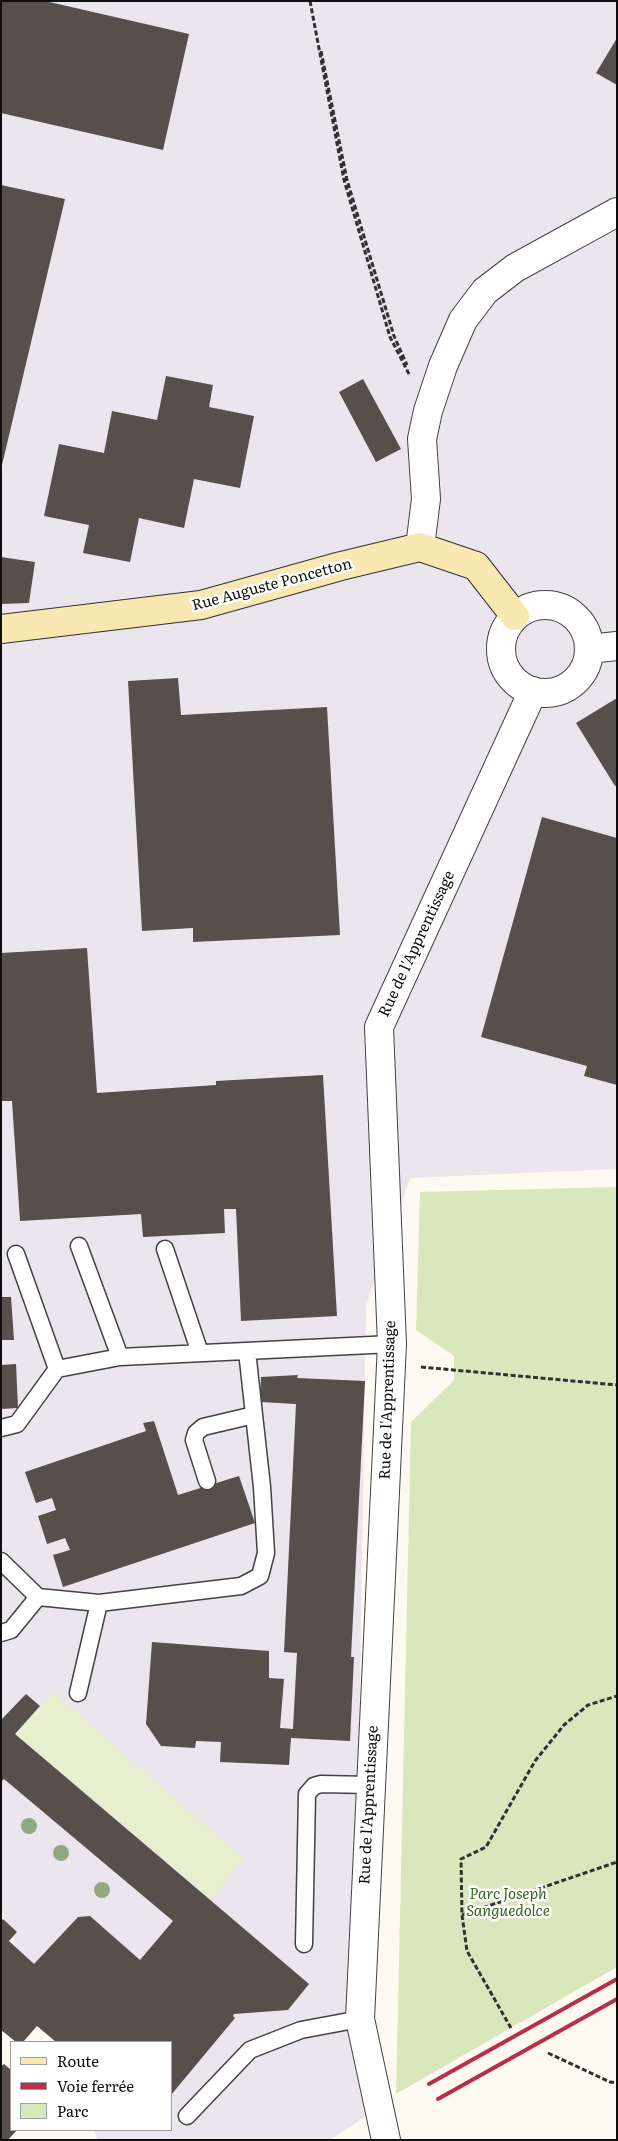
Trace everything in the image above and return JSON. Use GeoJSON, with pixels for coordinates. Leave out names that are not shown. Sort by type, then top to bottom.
{"type":"FeatureCollection","features":[{"type":"Feature","properties":{"kind":"main road"},"geometry":{"type":"LineString","coordinates":[[420,548],[476,566],[515,616]]}},
{"type":"Feature","properties":{"kind":"main road","name":"Rue Auguste Poncetton"},"geometry":{"type":"LineString","coordinates":[[1,629],[201,605],[341,566],[420,548]]}},
{"type":"Feature","properties":{"kind":"street"},"geometry":{"type":"LineString","coordinates":[[420,548],[426,499],[422,439],[428,411],[443,366],[462,320],[485,291],[515,268],[617,212]]}},
{"type":"Feature","properties":{"kind":"street"},"geometry":{"type":"LineString","coordinates":[[541,605],[556,606],[569,612],[579,622],[586,635],[589,649],[587,662],[572,684],[546,693],[533,691],[521,686],[511,677],[504,665],[501,652],[502,639],[507,627],[515,616],[527,608],[541,605]]}},
{"type":"Feature","properties":{"kind":"street"},"geometry":{"type":"LineString","coordinates":[[589,649],[617,646]]}},
{"type":"Feature","properties":{"kind":"street","name":"Rue de l'Apprentissage"},"geometry":{"type":"LineString","coordinates":[[386,2140],[360,2019],[391,1355],[379,1027],[533,691]]}},
{"type":"Feature","properties":{"kind":"lane"},"geometry":{"type":"LineString","coordinates":[[79,1246],[120,1357]]}},
{"type":"Feature","properties":{"kind":"lane"},"geometry":{"type":"LineString","coordinates":[[165,1249],[200,1353]]}},
{"type":"Feature","properties":{"kind":"lane"},"geometry":{"type":"LineString","coordinates":[[16,1254],[56,1369]]}},
{"type":"Feature","properties":{"kind":"lane"},"geometry":{"type":"LineString","coordinates":[[1,1428],[17,1424],[56,1369],[120,1357],[247,1351],[391,1355]]}},
{"type":"Feature","properties":{"kind":"lane"},"geometry":{"type":"LineString","coordinates":[[1,1561],[38,1597],[99,1603],[241,1586],[260,1576],[266,1553],[247,1351]]}},
{"type":"Feature","properties":{"kind":"lane"},"geometry":{"type":"LineString","coordinates":[[207,1481],[194,1440],[196,1433],[203,1427],[254,1415]]}},
{"type":"Feature","properties":{"kind":"lane"},"geometry":{"type":"LineString","coordinates":[[1,1633],[11,1630],[38,1597]]}},
{"type":"Feature","properties":{"kind":"lane"},"geometry":{"type":"LineString","coordinates":[[78,1693],[99,1603]]}},
{"type":"Feature","properties":{"kind":"lane"},"geometry":{"type":"LineString","coordinates":[[304,1944],[307,1794],[314,1786],[321,1784],[370,1785]]}},
{"type":"Feature","properties":{"kind":"lane"},"geometry":{"type":"LineString","coordinates":[[187,2116],[250,2050],[301,2030],[360,2019]]}},
{"type":"Feature","properties":{"kind":"path"},"geometry":{"type":"LineString","coordinates":[[311,1],[344,180],[390,337],[428,411]]}},
{"type":"Feature","properties":{"kind":"path"},"geometry":{"type":"LineString","coordinates":[[391,1355],[453,1368],[617,1385]]}},
{"type":"Feature","properties":{"kind":"path"},"geometry":{"type":"LineString","coordinates":[[510,2028],[467,1952],[462,1915],[461,1859],[486,1847],[535,1761],[564,1725],[588,1705],[617,1696]]}},
{"type":"Feature","properties":{"kind":"path"},"geometry":{"type":"LineString","coordinates":[[462,1915],[617,1862]]}},
{"type":"Feature","properties":{"kind":"path"},"geometry":{"type":"LineString","coordinates":[[548,2053],[610,2082],[617,2083]]}},
{"type":"Feature","properties":{"kind":"shaded area"},"geometry":{"type":"Polygon","coordinates":[[[1,1],[617,1],[617,1169],[410,1178],[366,1306],[359,1746],[364,2118],[330,2140],[98,2140],[94,2131],[172,2131],[172,2041],[57,2041],[1,1911],[1,1]]]}},
{"type":"Feature","properties":{"kind":"green space","name":"Parc Joseph Sanguedolce"},"geometry":{"type":"Polygon","coordinates":[[[617,1187],[617,1967],[396,2094],[411,1422],[454,1380],[454,1356],[416,1330],[420,1192],[617,1187]]]}},
{"type":"Feature","properties":{"kind":"green space"},"geometry":{"type":"Polygon","coordinates":[[[53,1692],[244,1859],[211,1899],[15,1734],[53,1692]]]}},
{"type":"Feature","properties":{"kind":"building"},"geometry":{"type":"Polygon","coordinates":[[[1,1],[45,1],[189,34],[163,150],[1,113],[1,1]]]}},
{"type":"Feature","properties":{"kind":"building"},"geometry":{"type":"Polygon","coordinates":[[[617,38],[617,85],[596,73],[617,38]]]}},
{"type":"Feature","properties":{"kind":"building"},"geometry":{"type":"Polygon","coordinates":[[[1,185],[65,199],[2,465],[1,465],[1,185]]]}},
{"type":"Feature","properties":{"kind":"building"},"geometry":{"type":"Polygon","coordinates":[[[166,376],[213,385],[209,407],[254,416],[240,488],[194,479],[184,528],[139,518],[130,562],[83,553],[89,525],[44,516],[59,444],[104,453],[112,411],[157,420],[166,376]]]}},
{"type":"Feature","properties":{"kind":"building"},"geometry":{"type":"Polygon","coordinates":[[[363,379],[401,449],[376,462],[339,392],[363,379]]]}},
{"type":"Feature","properties":{"kind":"building"},"geometry":{"type":"Polygon","coordinates":[[[1,557],[35,562],[29,603],[1,604],[1,557]]]}},
{"type":"Feature","properties":{"kind":"building"},"geometry":{"type":"Polygon","coordinates":[[[178,678],[181,715],[327,707],[340,935],[193,942],[193,928],[142,931],[128,681],[178,678]]]}},
{"type":"Feature","properties":{"kind":"building"},"geometry":{"type":"Polygon","coordinates":[[[617,698],[617,785],[615,786],[576,723],[617,698]]]}},
{"type":"Feature","properties":{"kind":"building"},"geometry":{"type":"Polygon","coordinates":[[[542,817],[617,838],[617,1085],[584,1076],[587,1066],[481,1037],[542,817]]]}},
{"type":"Feature","properties":{"kind":"building"},"geometry":{"type":"Polygon","coordinates":[[[87,948],[97,1093],[216,1085],[216,1081],[323,1075],[337,1316],[241,1321],[236,1209],[224,1209],[225,1233],[143,1237],[141,1214],[20,1221],[12,1101],[1,1101],[1,953],[87,948]]]}},
{"type":"Feature","properties":{"kind":"building"},"geometry":{"type":"Polygon","coordinates":[[[1,1297],[11,1297],[14,1340],[1,1340],[1,1297]]]}},
{"type":"Feature","properties":{"kind":"building"},"geometry":{"type":"Polygon","coordinates":[[[16,1364],[18,1408],[1,1409],[1,1365],[16,1364]]]}},
{"type":"Feature","properties":{"kind":"building"},"geometry":{"type":"Polygon","coordinates":[[[298,1375],[297,1378],[365,1381],[351,1657],[354,1657],[350,1741],[291,1738],[289,1765],[220,1762],[221,1742],[196,1741],[195,1748],[161,1746],[146,1724],[152,1642],[269,1651],[269,1678],[284,1679],[280,1728],[293,1729],[297,1653],[284,1652],[296,1404],[260,1402],[261,1377],[298,1375]]]}},
{"type":"Feature","properties":{"kind":"building"},"geometry":{"type":"Polygon","coordinates":[[[154,1421],[178,1495],[239,1476],[255,1523],[63,1587],[53,1555],[70,1550],[65,1538],[47,1544],[38,1516],[56,1510],[52,1498],[36,1503],[25,1472],[146,1431],[143,1423],[154,1421]]]}},
{"type":"Feature","properties":{"kind":"building"},"geometry":{"type":"Polygon","coordinates":[[[26,1694],[40,1706],[15,1734],[309,1984],[288,2010],[234,2014],[235,2018],[172,2094],[172,2041],[55,2041],[37,2026],[24,2041],[15,2041],[1,2030],[1,1921],[3,1919],[17,1932],[9,1941],[34,1964],[78,1917],[90,1916],[140,1960],[173,1921],[4,1779],[1,1782],[1,1720],[26,1694]]]}},
{"type":"Feature","properties":{"kind":"building"},"geometry":{"type":"Polygon","coordinates":[[[4,2064],[10,2069],[10,2131],[16,2131],[8,2140],[1,2140],[1,2066],[4,2064]]]}},
{"type":"Feature","properties":{"kind":"railway"},"geometry":{"type":"LineString","coordinates":[[429,2084],[617,1979]]}},
{"type":"Feature","properties":{"kind":"railway"},"geometry":{"type":"LineString","coordinates":[[438,2099],[617,1999]]}}]}
